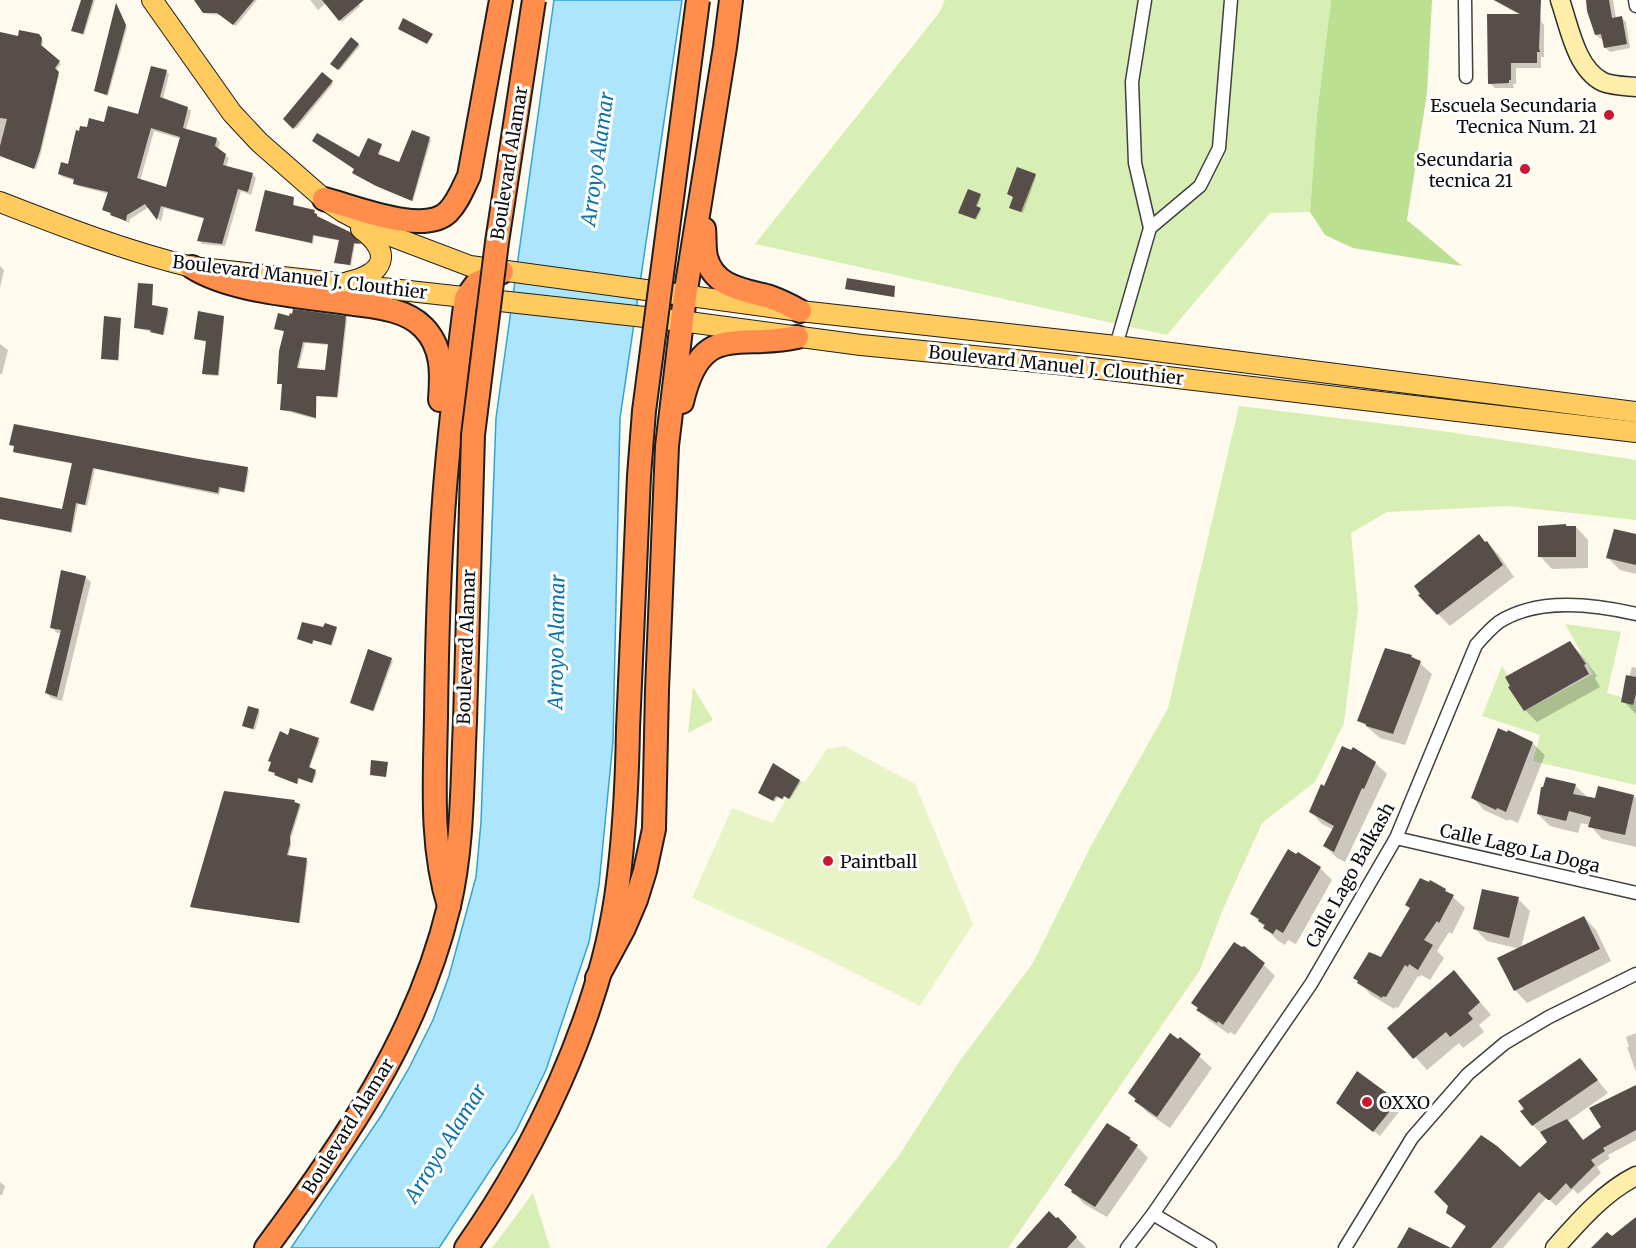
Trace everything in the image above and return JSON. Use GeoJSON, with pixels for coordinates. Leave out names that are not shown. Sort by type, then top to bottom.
{"type":"FeatureCollection","features":[{"type":"Feature","properties":{"kind":"highway"},"geometry":{"type":"LineString","coordinates":[[324,199],[413,222],[430,221],[447,213],[469,176],[501,0]]}},
{"type":"Feature","properties":{"kind":"highway","name":"Boulevard Alamar"},"geometry":{"type":"LineString","coordinates":[[266,1248],[342,1142],[389,1062],[421,997],[449,906],[459,830],[465,721],[473,435],[495,254],[534,0]]}},
{"type":"Feature","properties":{"kind":"highway"},"geometry":{"type":"LineString","coordinates":[[466,1248],[510,1181],[547,1110],[577,1039],[597,978],[616,900],[626,798],[639,476],[644,411],[698,0]]}},
{"type":"Feature","properties":{"kind":"highway"},"geometry":{"type":"LineString","coordinates":[[597,978],[636,900],[648,860],[654,829],[667,446],[684,296],[731,0]]}},
{"type":"Feature","properties":{"kind":"highway"},"geometry":{"type":"LineString","coordinates":[[725,47],[740,0]]}},
{"type":"Feature","properties":{"kind":"highway"},"geometry":{"type":"LineString","coordinates":[[698,210],[703,224],[706,257],[717,278],[737,289],[771,298],[801,311]]}},
{"type":"Feature","properties":{"kind":"highway"},"geometry":{"type":"LineString","coordinates":[[192,267],[207,276],[238,286],[383,308],[406,315],[422,325],[441,360],[438,432],[447,465]]}},
{"type":"Feature","properties":{"kind":"highway"},"geometry":{"type":"LineString","coordinates":[[449,906],[438,860],[436,814],[438,606],[447,465],[471,298],[477,283],[491,270]]}},
{"type":"Feature","properties":{"kind":"highway"},"geometry":{"type":"LineString","coordinates":[[667,446],[674,434],[690,374],[710,350],[722,344],[739,341],[778,341],[797,337]]}},
{"type":"Feature","properties":{"kind":"main road","name":"Boulevard Manuel J. Clouthier"},"geometry":{"type":"LineString","coordinates":[[152,0],[232,113],[259,142],[324,199],[383,233],[491,270],[801,311],[1116,346],[1636,412]]}},
{"type":"Feature","properties":{"kind":"main road","name":"Boulevard Manuel J. Clouthier"},"geometry":{"type":"LineString","coordinates":[[0,202],[88,237],[146,256],[192,267],[681,321],[797,337],[1057,364],[1636,432]]}},
{"type":"Feature","properties":{"kind":"main road"},"geometry":{"type":"LineString","coordinates":[[343,212],[375,240],[381,255],[380,263],[375,271],[368,276],[343,284]]}},
{"type":"Feature","properties":{"kind":"street"},"geometry":{"type":"LineString","coordinates":[[1116,346],[1150,228],[1135,163],[1132,82],[1145,0]]}},
{"type":"Feature","properties":{"kind":"street"},"geometry":{"type":"LineString","coordinates":[[1150,228],[1200,186],[1219,148],[1231,0]]}},
{"type":"Feature","properties":{"kind":"street"},"geometry":{"type":"LineString","coordinates":[[1465,0],[1466,77]]}},
{"type":"Feature","properties":{"kind":"street"},"geometry":{"type":"LineString","coordinates":[[1560,0],[1576,45],[1588,69],[1604,82],[1636,87]]}},
{"type":"Feature","properties":{"kind":"street"},"geometry":{"type":"LineString","coordinates":[[1635,0],[1636,6]]}},
{"type":"Feature","properties":{"kind":"street","name":"Calle Lago Balkash"},"geometry":{"type":"LineString","coordinates":[[1127,1248],[1153,1214],[1311,984],[1396,838],[1476,645],[1498,623],[1522,610],[1548,606],[1616,609],[1636,614]]}},
{"type":"Feature","properties":{"kind":"street","name":"Calle Lago La Doga"},"geometry":{"type":"LineString","coordinates":[[1396,838],[1636,893]]}},
{"type":"Feature","properties":{"kind":"street"},"geometry":{"type":"LineString","coordinates":[[1345,1248],[1412,1138],[1468,1074],[1505,1043],[1549,1017],[1636,974]]}},
{"type":"Feature","properties":{"kind":"street"},"geometry":{"type":"LineString","coordinates":[[1555,1248],[1588,1211],[1626,1180],[1636,1176]]}},
{"type":"Feature","properties":{"kind":"street"},"geometry":{"type":"LineString","coordinates":[[1153,1214],[1210,1248]]}},
{"type":"Feature","properties":{"kind":"green space"},"geometry":{"type":"Polygon","coordinates":[[[945,0],[1331,0],[1317,114],[1310,212],[1270,213],[1167,335],[755,244],[939,13],[945,0]]]}},
{"type":"Feature","properties":{"kind":"green space"},"geometry":{"type":"Polygon","coordinates":[[[1331,0],[1432,0],[1427,93],[1407,220],[1462,266],[1353,248],[1325,235],[1310,212],[1317,114],[1331,0]]]}},
{"type":"Feature","properties":{"kind":"green space"},"geometry":{"type":"Polygon","coordinates":[[[1239,406],[1435,430],[1636,460],[1636,520],[1508,506],[1387,512],[1351,533],[1358,609],[1344,723],[1315,782],[1262,823],[1223,909],[1200,970],[1008,1248],[826,1248],[898,1157],[959,1062],[1033,963],[1091,846],[1168,708],[1239,406]]]}},
{"type":"Feature","properties":{"kind":"green space"},"geometry":{"type":"Polygon","coordinates":[[[1565,624],[1621,632],[1607,693],[1636,701],[1636,785],[1533,761],[1540,735],[1482,716],[1502,666],[1528,709],[1593,674],[1565,624]]]}},
{"type":"Feature","properties":{"kind":"green space"},"geometry":{"type":"Polygon","coordinates":[[[693,687],[713,720],[688,733],[693,687]]]}},
{"type":"Feature","properties":{"kind":"green space","name":"Paintball"},"geometry":{"type":"Polygon","coordinates":[[[844,746],[915,784],[973,924],[920,1006],[809,950],[692,898],[732,808],[773,823],[796,780],[805,782],[827,749],[844,746]]]}},
{"type":"Feature","properties":{"kind":"green space"},"geometry":{"type":"Polygon","coordinates":[[[533,1193],[550,1248],[492,1248],[533,1193]]]}},
{"type":"Feature","properties":{"kind":"water","name":"Arroyo Alamar"},"geometry":{"type":"Polygon","coordinates":[[[554,0],[682,0],[620,418],[613,741],[599,885],[589,942],[546,1070],[516,1131],[439,1248],[291,1248],[381,1116],[408,1070],[433,1020],[449,976],[476,877],[481,822],[496,418],[554,0]]]}},
{"type":"Feature","properties":{"kind":"building"},"geometry":{"type":"Polygon","coordinates":[[[81,0],[93,0],[83,34],[71,31],[81,0]]]}},
{"type":"Feature","properties":{"kind":"building"},"geometry":{"type":"Polygon","coordinates":[[[194,0],[254,0],[233,25],[217,13],[203,13],[194,0]]]}},
{"type":"Feature","properties":{"kind":"building"},"geometry":{"type":"Polygon","coordinates":[[[322,0],[364,0],[339,21],[322,0]]]}},
{"type":"Feature","properties":{"kind":"building"},"geometry":{"type":"Polygon","coordinates":[[[1494,0],[1541,0],[1540,52],[1537,52],[1537,63],[1511,63],[1509,83],[1488,84],[1487,14],[1520,14],[1494,0]]]}},
{"type":"Feature","properties":{"kind":"building"},"geometry":{"type":"Polygon","coordinates":[[[1586,0],[1609,0],[1612,18],[1622,16],[1627,44],[1604,48],[1601,34],[1595,35],[1586,0]]]}},
{"type":"Feature","properties":{"kind":"building"},"geometry":{"type":"Polygon","coordinates":[[[116,3],[126,25],[107,95],[94,91],[116,3]]]}},
{"type":"Feature","properties":{"kind":"building"},"geometry":{"type":"Polygon","coordinates":[[[403,18],[433,34],[427,44],[398,29],[403,18]]]}},
{"type":"Feature","properties":{"kind":"building"},"geometry":{"type":"Polygon","coordinates":[[[19,30],[39,34],[42,38],[41,45],[60,61],[55,68],[59,72],[34,169],[0,156],[0,146],[7,119],[0,118],[0,32],[18,36],[19,30]]]}},
{"type":"Feature","properties":{"kind":"building"},"geometry":{"type":"Polygon","coordinates":[[[351,37],[359,44],[338,70],[330,64],[351,37]]]}},
{"type":"Feature","properties":{"kind":"building"},"geometry":{"type":"Polygon","coordinates":[[[151,66],[167,70],[160,97],[188,107],[183,128],[217,138],[215,146],[226,154],[223,165],[253,173],[248,192],[238,189],[222,244],[197,241],[204,218],[161,206],[157,220],[145,204],[127,215],[126,221],[110,215],[111,213],[102,210],[108,192],[73,184],[74,179],[58,174],[61,162],[68,164],[76,130],[79,131],[80,126],[87,127],[89,118],[104,122],[108,106],[138,114],[151,66]],[[151,128],[137,178],[166,187],[180,137],[151,128]]]}},
{"type":"Feature","properties":{"kind":"building"},"geometry":{"type":"Polygon","coordinates":[[[322,72],[333,81],[293,129],[283,119],[322,72]]]}},
{"type":"Feature","properties":{"kind":"building"},"geometry":{"type":"Polygon","coordinates":[[[412,130],[430,137],[412,201],[352,173],[354,169],[312,141],[317,133],[359,157],[368,138],[382,144],[378,154],[399,162],[412,130]]]}},
{"type":"Feature","properties":{"kind":"building"},"geometry":{"type":"Polygon","coordinates":[[[1017,167],[1036,174],[1021,212],[1009,208],[1013,197],[1007,194],[1017,167]]]}},
{"type":"Feature","properties":{"kind":"building"},"geometry":{"type":"Polygon","coordinates":[[[968,189],[981,194],[976,206],[981,208],[975,219],[958,213],[968,189]]]}},
{"type":"Feature","properties":{"kind":"building"},"geometry":{"type":"Polygon","coordinates":[[[265,190],[294,197],[293,205],[315,210],[314,213],[317,216],[350,232],[361,244],[354,243],[350,265],[334,263],[339,240],[313,235],[312,243],[255,231],[265,190]]]}},
{"type":"Feature","properties":{"kind":"building"},"geometry":{"type":"Polygon","coordinates":[[[847,278],[895,286],[894,297],[845,289],[847,278]]]}},
{"type":"Feature","properties":{"kind":"building"},"geometry":{"type":"Polygon","coordinates":[[[138,283],[153,284],[152,305],[168,308],[163,335],[150,332],[151,330],[134,328],[138,283]]]}},
{"type":"Feature","properties":{"kind":"building"},"geometry":{"type":"Polygon","coordinates":[[[293,309],[346,316],[337,397],[316,396],[316,418],[280,410],[282,384],[277,384],[279,351],[284,331],[274,329],[278,313],[289,316],[290,313],[292,314],[293,309]],[[303,342],[297,368],[325,370],[328,344],[303,342]]]}},
{"type":"Feature","properties":{"kind":"building"},"geometry":{"type":"Polygon","coordinates":[[[198,311],[224,316],[218,375],[202,374],[206,341],[194,339],[198,311]]]}},
{"type":"Feature","properties":{"kind":"building"},"geometry":{"type":"Polygon","coordinates":[[[104,316],[121,318],[118,360],[101,359],[104,316]]]}},
{"type":"Feature","properties":{"kind":"building"},"geometry":{"type":"Polygon","coordinates":[[[14,424],[248,467],[244,492],[219,487],[218,493],[93,468],[85,505],[76,503],[71,532],[0,519],[0,497],[62,509],[72,463],[13,452],[14,446],[9,445],[14,424]]]}},
{"type":"Feature","properties":{"kind":"building"},"geometry":{"type":"Polygon","coordinates":[[[1566,524],[1566,526],[1576,526],[1576,557],[1538,557],[1538,526],[1566,524]]]}},
{"type":"Feature","properties":{"kind":"building"},"geometry":{"type":"Polygon","coordinates":[[[1614,529],[1636,534],[1636,565],[1606,558],[1614,529]]]}},
{"type":"Feature","properties":{"kind":"building"},"geometry":{"type":"Polygon","coordinates":[[[1479,534],[1485,542],[1487,541],[1503,565],[1437,615],[1418,595],[1420,594],[1414,586],[1479,534]]]}},
{"type":"Feature","properties":{"kind":"building"},"geometry":{"type":"Polygon","coordinates":[[[61,570],[86,576],[57,697],[45,693],[61,630],[50,628],[61,570]]]}},
{"type":"Feature","properties":{"kind":"building"},"geometry":{"type":"Polygon","coordinates":[[[302,622],[323,627],[325,623],[337,627],[331,645],[313,640],[312,644],[297,639],[302,622]]]}},
{"type":"Feature","properties":{"kind":"building"},"geometry":{"type":"Polygon","coordinates":[[[1570,641],[1586,664],[1584,665],[1589,674],[1524,711],[1508,687],[1510,686],[1505,677],[1570,641]]]}},
{"type":"Feature","properties":{"kind":"building"},"geometry":{"type":"Polygon","coordinates":[[[1385,648],[1412,655],[1411,657],[1421,661],[1393,734],[1357,721],[1385,648]]]}},
{"type":"Feature","properties":{"kind":"building"},"geometry":{"type":"Polygon","coordinates":[[[368,649],[392,658],[373,711],[350,703],[368,649]]]}},
{"type":"Feature","properties":{"kind":"building"},"geometry":{"type":"Polygon","coordinates":[[[1626,675],[1636,677],[1636,694],[1633,705],[1621,702],[1626,675]]]}},
{"type":"Feature","properties":{"kind":"building"},"geometry":{"type":"Polygon","coordinates":[[[248,706],[259,709],[253,729],[242,726],[248,706]]]}},
{"type":"Feature","properties":{"kind":"building"},"geometry":{"type":"Polygon","coordinates":[[[290,728],[319,738],[309,767],[316,770],[312,783],[298,778],[297,784],[268,771],[271,762],[268,761],[280,731],[288,735],[290,728]]]}},
{"type":"Feature","properties":{"kind":"building"},"geometry":{"type":"Polygon","coordinates":[[[1498,728],[1507,732],[1508,730],[1533,742],[1506,812],[1497,808],[1496,810],[1471,798],[1498,728]]]}},
{"type":"Feature","properties":{"kind":"building"},"geometry":{"type":"Polygon","coordinates":[[[1342,746],[1351,750],[1353,747],[1376,762],[1334,852],[1323,846],[1334,826],[1309,812],[1342,746]]]}},
{"type":"Feature","properties":{"kind":"building"},"geometry":{"type":"Polygon","coordinates":[[[371,760],[388,762],[386,777],[370,775],[371,760]]]}},
{"type":"Feature","properties":{"kind":"building"},"geometry":{"type":"Polygon","coordinates":[[[773,763],[800,780],[789,799],[776,796],[773,801],[758,793],[773,763]]]}},
{"type":"Feature","properties":{"kind":"building"},"geometry":{"type":"Polygon","coordinates":[[[1546,777],[1576,784],[1573,794],[1595,798],[1598,786],[1634,795],[1625,835],[1588,827],[1591,817],[1569,811],[1566,821],[1537,814],[1541,787],[1546,777]]]}},
{"type":"Feature","properties":{"kind":"building"},"geometry":{"type":"Polygon","coordinates":[[[224,791],[295,800],[294,802],[300,804],[287,855],[307,858],[299,923],[190,907],[224,791]]]}},
{"type":"Feature","properties":{"kind":"building"},"geometry":{"type":"Polygon","coordinates":[[[1288,849],[1296,854],[1298,852],[1321,867],[1283,933],[1276,929],[1273,934],[1263,928],[1265,925],[1258,921],[1259,919],[1250,914],[1288,849]]]}},
{"type":"Feature","properties":{"kind":"building"},"geometry":{"type":"Polygon","coordinates":[[[1420,878],[1429,882],[1430,880],[1454,895],[1439,923],[1437,921],[1424,940],[1433,945],[1418,970],[1409,964],[1408,967],[1405,965],[1386,997],[1382,998],[1357,983],[1358,981],[1353,978],[1369,952],[1381,957],[1410,908],[1405,905],[1420,878]]]}},
{"type":"Feature","properties":{"kind":"building"},"geometry":{"type":"Polygon","coordinates":[[[1482,889],[1519,897],[1509,938],[1473,929],[1482,889]]]}},
{"type":"Feature","properties":{"kind":"building"},"geometry":{"type":"Polygon","coordinates":[[[1584,916],[1600,949],[1514,991],[1497,958],[1584,916]]]}},
{"type":"Feature","properties":{"kind":"building"},"geometry":{"type":"Polygon","coordinates":[[[1234,942],[1244,946],[1265,963],[1223,1025],[1196,1010],[1198,1008],[1191,1003],[1234,942]]]}},
{"type":"Feature","properties":{"kind":"building"},"geometry":{"type":"Polygon","coordinates":[[[1454,970],[1480,1002],[1468,1013],[1473,1019],[1450,1037],[1446,1032],[1413,1059],[1387,1028],[1454,970]]]}},
{"type":"Feature","properties":{"kind":"building"},"geometry":{"type":"Polygon","coordinates":[[[1170,1033],[1178,1039],[1180,1037],[1201,1054],[1157,1117],[1134,1101],[1136,1099],[1128,1093],[1170,1033]]]}},
{"type":"Feature","properties":{"kind":"building"},"geometry":{"type":"Polygon","coordinates":[[[1580,1058],[1598,1080],[1532,1126],[1520,1111],[1524,1109],[1518,1101],[1580,1058]]]}},
{"type":"Feature","properties":{"kind":"building","name":"OXXO"},"geometry":{"type":"Polygon","coordinates":[[[1357,1071],[1398,1101],[1373,1132],[1336,1103],[1357,1071]]]}},
{"type":"Feature","properties":{"kind":"building"},"geometry":{"type":"Polygon","coordinates":[[[1636,1085],[1636,1130],[1603,1148],[1605,1151],[1591,1160],[1595,1165],[1571,1189],[1566,1183],[1550,1200],[1539,1192],[1491,1248],[1451,1248],[1466,1226],[1446,1213],[1448,1206],[1434,1192],[1481,1135],[1520,1167],[1547,1142],[1540,1132],[1567,1119],[1583,1140],[1601,1127],[1589,1108],[1636,1085]]]}},
{"type":"Feature","properties":{"kind":"building"},"geometry":{"type":"Polygon","coordinates":[[[1107,1123],[1138,1145],[1095,1207],[1064,1185],[1107,1123]]]}},
{"type":"Feature","properties":{"kind":"building"},"geometry":{"type":"Polygon","coordinates":[[[1049,1211],[1077,1237],[1067,1248],[1016,1248],[1049,1211]]]}},
{"type":"Feature","properties":{"kind":"building"},"geometry":{"type":"Polygon","coordinates":[[[1636,1217],[1636,1248],[1591,1248],[1607,1232],[1612,1236],[1636,1217]]]}},
{"type":"Feature","properties":{"kind":"building"},"geometry":{"type":"Polygon","coordinates":[[[1409,1227],[1451,1248],[1397,1248],[1409,1227]]]}},
{"type":"Feature","properties":{"kind":"place","name":"Escuela Secundaria Tecnica Num. 21"},"geometry":{"type":"Point","coordinates":[1609,115]}},
{"type":"Feature","properties":{"kind":"place","name":"Secundaria tecnica 21"},"geometry":{"type":"Point","coordinates":[1525,169]}},
{"type":"Feature","properties":{"kind":"place","name":"Paintball"},"geometry":{"type":"Point","coordinates":[828,861]}},
{"type":"Feature","properties":{"kind":"place","name":"OXXO"},"geometry":{"type":"Point","coordinates":[1367,1102]}}]}
